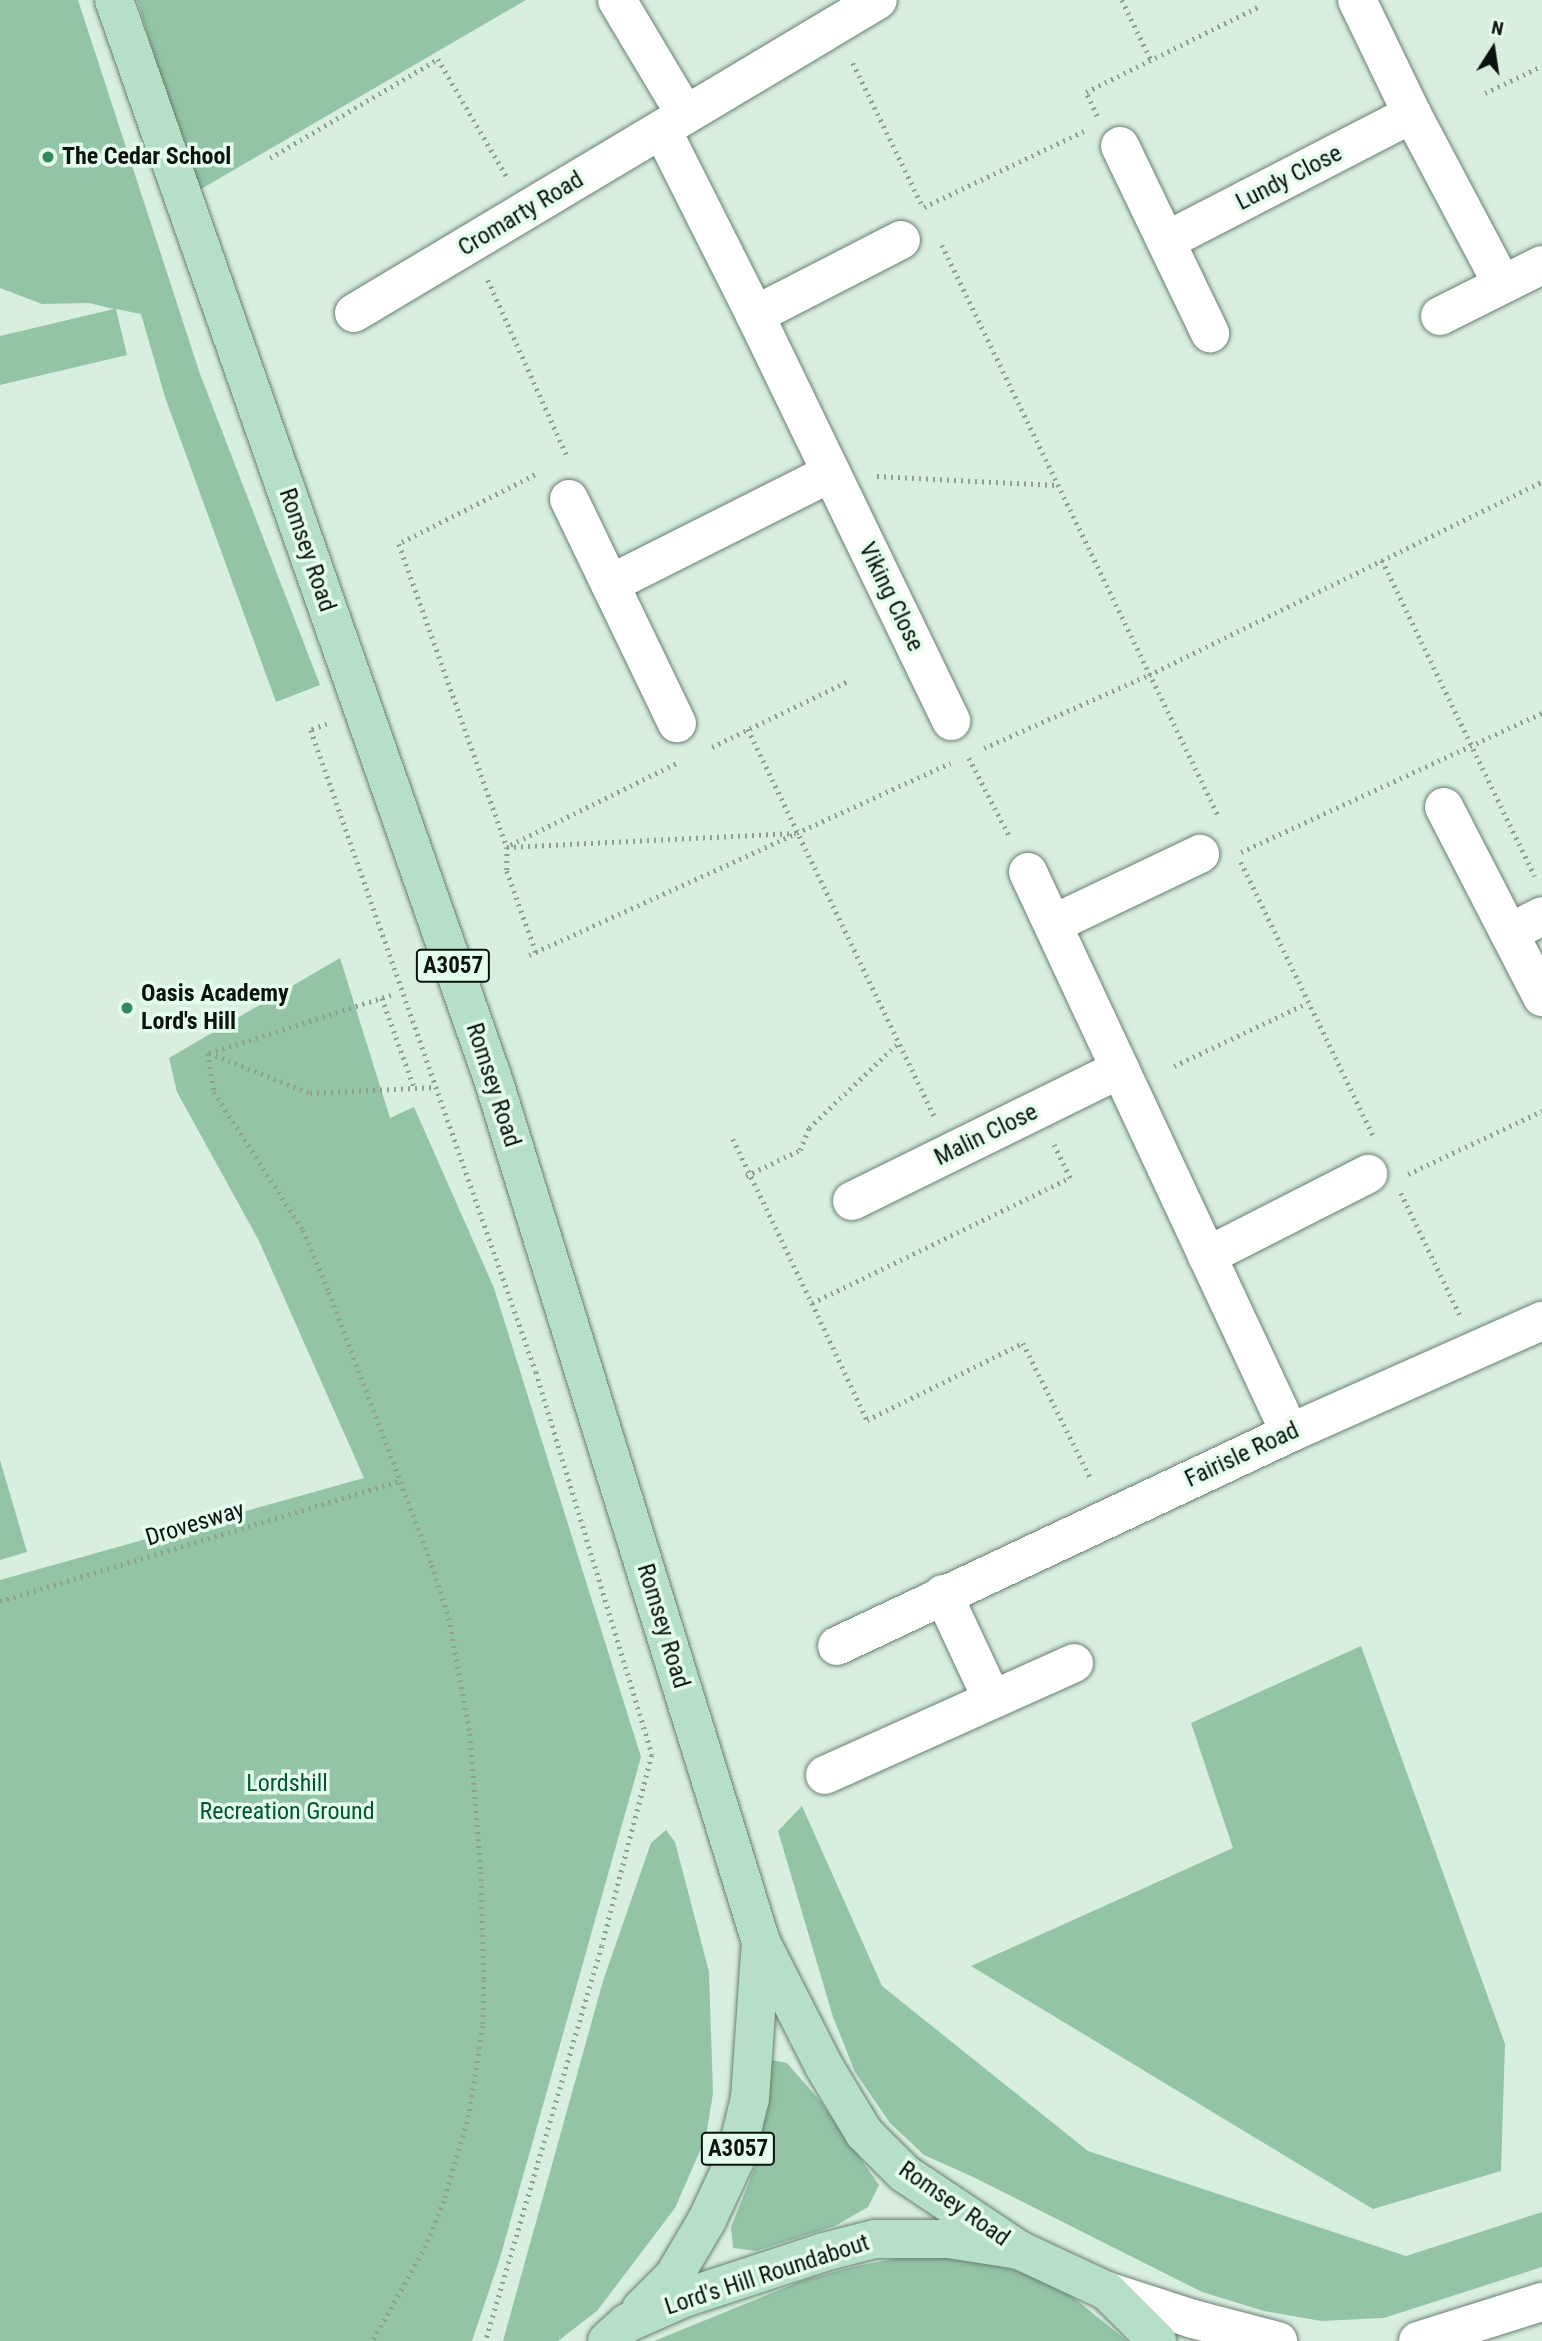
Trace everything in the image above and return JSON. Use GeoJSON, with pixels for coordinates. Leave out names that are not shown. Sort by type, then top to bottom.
{"type":"FeatureCollection","features":[{"type":"Feature","properties":{"kind":"main road","name":"Romsey Road"},"geometry":{"type":"LineString","coordinates":[[114,0],[493,1079],[761,1942],[825,2068],[864,2133],[904,2173],[1019,2250]]}},
{"type":"Feature","properties":{"kind":"main road","name":"Romsey Road"},"geometry":{"type":"LineString","coordinates":[[617,2332],[674,2276],[707,2220],[735,2160],[750,2098],[761,1942]]}},
{"type":"Feature","properties":{"kind":"main road","name":"Lord's Hill Roundabout"},"geometry":{"type":"LineString","coordinates":[[617,2332],[684,2298],[875,2239],[948,2239],[1019,2250],[1107,2291],[1157,2341]]}},
{"type":"Feature","properties":{"kind":"street"},"geometry":{"type":"LineString","coordinates":[[617,0],[674,122]]}},
{"type":"Feature","properties":{"kind":"street","name":"Cromarty Road"},"geometry":{"type":"LineString","coordinates":[[354,313],[878,0]]}},
{"type":"Feature","properties":{"kind":"street"},"geometry":{"type":"LineString","coordinates":[[1357,0],[1412,114],[1502,284]]}},
{"type":"Feature","properties":{"kind":"street","name":"Lundy Close"},"geometry":{"type":"LineString","coordinates":[[1166,241],[1412,114]]}},
{"type":"Feature","properties":{"kind":"street","name":"Viking Close"},"geometry":{"type":"LineString","coordinates":[[674,122],[755,315],[951,721]]}},
{"type":"Feature","properties":{"kind":"street"},"geometry":{"type":"LineString","coordinates":[[1103,132],[1166,241],[1210,333]]}},
{"type":"Feature","properties":{"kind":"street"},"geometry":{"type":"LineString","coordinates":[[755,315],[922,231]]}},
{"type":"Feature","properties":{"kind":"street"},"geometry":{"type":"LineString","coordinates":[[1440,316],[1542,265]]}},
{"type":"Feature","properties":{"kind":"street"},"geometry":{"type":"LineString","coordinates":[[610,584],[831,473]]}},
{"type":"Feature","properties":{"kind":"street"},"geometry":{"type":"LineString","coordinates":[[569,499],[688,745]]}},
{"type":"Feature","properties":{"kind":"street"},"geometry":{"type":"LineString","coordinates":[[1444,807],[1542,997]]}},
{"type":"Feature","properties":{"kind":"street"},"geometry":{"type":"LineString","coordinates":[[1053,924],[1213,842]]}},
{"type":"Feature","properties":{"kind":"street"},"geometry":{"type":"LineString","coordinates":[[1028,872],[1290,1433]]}},
{"type":"Feature","properties":{"kind":"street"},"geometry":{"type":"LineString","coordinates":[[1508,933],[1542,916]]}},
{"type":"Feature","properties":{"kind":"street","name":"Malin Close"},"geometry":{"type":"LineString","coordinates":[[852,1201],[1120,1069]]}},
{"type":"Feature","properties":{"kind":"street"},"geometry":{"type":"LineString","coordinates":[[1207,1255],[1373,1160]]}},
{"type":"Feature","properties":{"kind":"street","name":"Fairisle Road"},"geometry":{"type":"LineString","coordinates":[[836,1646],[1290,1433],[1542,1321]]}},
{"type":"Feature","properties":{"kind":"street"},"geometry":{"type":"LineString","coordinates":[[943,1594],[992,1699]]}},
{"type":"Feature","properties":{"kind":"street"},"geometry":{"type":"LineString","coordinates":[[825,1775],[1074,1663]]}},
{"type":"Feature","properties":{"kind":"street"},"geometry":{"type":"LineString","coordinates":[[1107,2291],[1194,2319],[1278,2341]]}},
{"type":"Feature","properties":{"kind":"street"},"geometry":{"type":"LineString","coordinates":[[1418,2341],[1542,2302]]}},
{"type":"Feature","properties":{"kind":"path"},"geometry":{"type":"LineString","coordinates":[[1122,0],[1151,60]]}},
{"type":"Feature","properties":{"kind":"path"},"geometry":{"type":"LineString","coordinates":[[924,208],[1103,132],[1086,92],[1261,6]]}},
{"type":"Feature","properties":{"kind":"path"},"geometry":{"type":"LineString","coordinates":[[835,25],[924,208],[922,231],[1057,485],[1149,675],[1213,842]]}},
{"type":"Feature","properties":{"kind":"path"},"geometry":{"type":"LineString","coordinates":[[270,158],[438,59],[526,211]]}},
{"type":"Feature","properties":{"kind":"path"},"geometry":{"type":"LineString","coordinates":[[1485,93],[1542,66]]}},
{"type":"Feature","properties":{"kind":"path"},"geometry":{"type":"LineString","coordinates":[[471,244],[570,457],[558,463]]}},
{"type":"Feature","properties":{"kind":"path"},"geometry":{"type":"LineString","coordinates":[[536,952],[507,872],[507,847],[399,544],[545,470]]}},
{"type":"Feature","properties":{"kind":"path"},"geometry":{"type":"LineString","coordinates":[[831,473],[1057,485]]}},
{"type":"Feature","properties":{"kind":"path"},"geometry":{"type":"LineString","coordinates":[[529,956],[1149,675],[1542,482]]}},
{"type":"Feature","properties":{"kind":"path"},"geometry":{"type":"LineString","coordinates":[[1382,560],[1536,877]]}},
{"type":"Feature","properties":{"kind":"path"},"geometry":{"type":"LineString","coordinates":[[507,847],[688,745],[748,729],[850,680]]}},
{"type":"Feature","properties":{"kind":"path"},"geometry":{"type":"LineString","coordinates":[[364,712],[311,730],[536,1373],[652,1755],[602,1946],[486,2341]]}},
{"type":"Feature","properties":{"kind":"path"},"geometry":{"type":"LineString","coordinates":[[1373,1160],[1307,1003],[1237,854],[1542,713]]}},
{"type":"Feature","properties":{"kind":"path"},"geometry":{"type":"LineString","coordinates":[[748,729],[801,833],[925,1097]]}},
{"type":"Feature","properties":{"kind":"path"},"geometry":{"type":"LineString","coordinates":[[968,755],[1028,872]]}},
{"type":"Feature","properties":{"kind":"path"},"geometry":{"type":"LineString","coordinates":[[507,847],[801,833]]}},
{"type":"Feature","properties":{"kind":"path"},"geometry":{"type":"LineString","coordinates":[[208,1053],[391,995]]}},
{"type":"Feature","properties":{"kind":"path"},"geometry":{"type":"LineString","coordinates":[[382,998],[414,1087]]}},
{"type":"Feature","properties":{"kind":"path"},"geometry":{"type":"LineString","coordinates":[[1174,1066],[1307,1003]]}},
{"type":"Feature","properties":{"kind":"path"},"geometry":{"type":"LineString","coordinates":[[746,1176],[800,1150],[809,1128],[898,1042]]}},
{"type":"Feature","properties":{"kind":"path"},"geometry":{"type":"LineString","coordinates":[[208,1053],[310,1093],[436,1087]]}},
{"type":"Feature","properties":{"kind":"path"},"geometry":{"type":"LineString","coordinates":[[208,1053],[214,1092],[303,1230],[400,1481],[449,1618],[470,1734],[481,1872],[483,2026],[470,2115],[444,2201],[405,2288],[373,2341]]}},
{"type":"Feature","properties":{"kind":"path"},"geometry":{"type":"LineString","coordinates":[[1477,1350],[1395,1180],[1542,1111]]}},
{"type":"Feature","properties":{"kind":"path"},"geometry":{"type":"LineString","coordinates":[[812,1303],[867,1420],[1023,1343],[1110,1517]]}},
{"type":"Feature","properties":{"kind":"path","name":"Drovesway"},"geometry":{"type":"LineString","coordinates":[[0,1601],[400,1481]]}},
{"type":"Feature","properties":{"kind":"green space"},"geometry":{"type":"Polygon","coordinates":[[[0,0],[78,0],[200,374],[320,685],[276,702],[165,397],[141,314],[116,309],[127,355],[0,385],[0,336],[114,309],[89,303],[42,304],[0,288],[0,0]]]}},
{"type":"Feature","properties":{"kind":"green space"},"geometry":{"type":"Polygon","coordinates":[[[137,0],[526,0],[196,192],[137,0]]]}},
{"type":"Feature","properties":{"kind":"green space","name":"Lordshill Recreation Ground"},"geometry":{"type":"Polygon","coordinates":[[[340,958],[390,1118],[414,1107],[494,1288],[641,1757],[500,2258],[472,2341],[0,2341],[0,1580],[364,1478],[259,1241],[177,1092],[169,1058],[340,958]]]}},
{"type":"Feature","properties":{"kind":"green space"},"geometry":{"type":"Polygon","coordinates":[[[0,1460],[27,1552],[0,1560],[0,1460]]]}},
{"type":"Feature","properties":{"kind":"green space"},"geometry":{"type":"Polygon","coordinates":[[[1361,1646],[1505,2044],[1501,2171],[1373,2209],[971,1966],[1233,1848],[1191,1723],[1361,1646]]]}},
{"type":"Feature","properties":{"kind":"green space"},"geometry":{"type":"Polygon","coordinates":[[[802,1806],[882,1986],[1088,2151],[1406,2256],[1542,2212],[1542,2267],[1384,2318],[1321,2321],[1264,2311],[1202,2292],[924,2155],[890,2123],[855,2072],[833,2017],[778,1831],[802,1806]]]}},
{"type":"Feature","properties":{"kind":"green space"},"geometry":{"type":"Polygon","coordinates":[[[666,1830],[675,1842],[709,1972],[713,2093],[706,2137],[675,2208],[597,2311],[558,2341],[503,2341],[603,1981],[651,1843],[666,1830]]]}},
{"type":"Feature","properties":{"kind":"green space"},"geometry":{"type":"Polygon","coordinates":[[[771,2060],[787,2063],[821,2102],[879,2185],[868,2207],[835,2226],[756,2251],[733,2248],[731,2227],[756,2165],[771,2060]]]}},
{"type":"Feature","properties":{"kind":"green space"},"geometry":{"type":"Polygon","coordinates":[[[913,2255],[974,2259],[1021,2272],[1064,2290],[1127,2341],[654,2341],[804,2280],[913,2255]]]}},
{"type":"Feature","properties":{"kind":"place","name":"The Cedar School"},"geometry":{"type":"Point","coordinates":[48,157]}},
{"type":"Feature","properties":{"kind":"place","name":"Oasis Academy Lord's Hill"},"geometry":{"type":"Point","coordinates":[127,1008]}}]}
